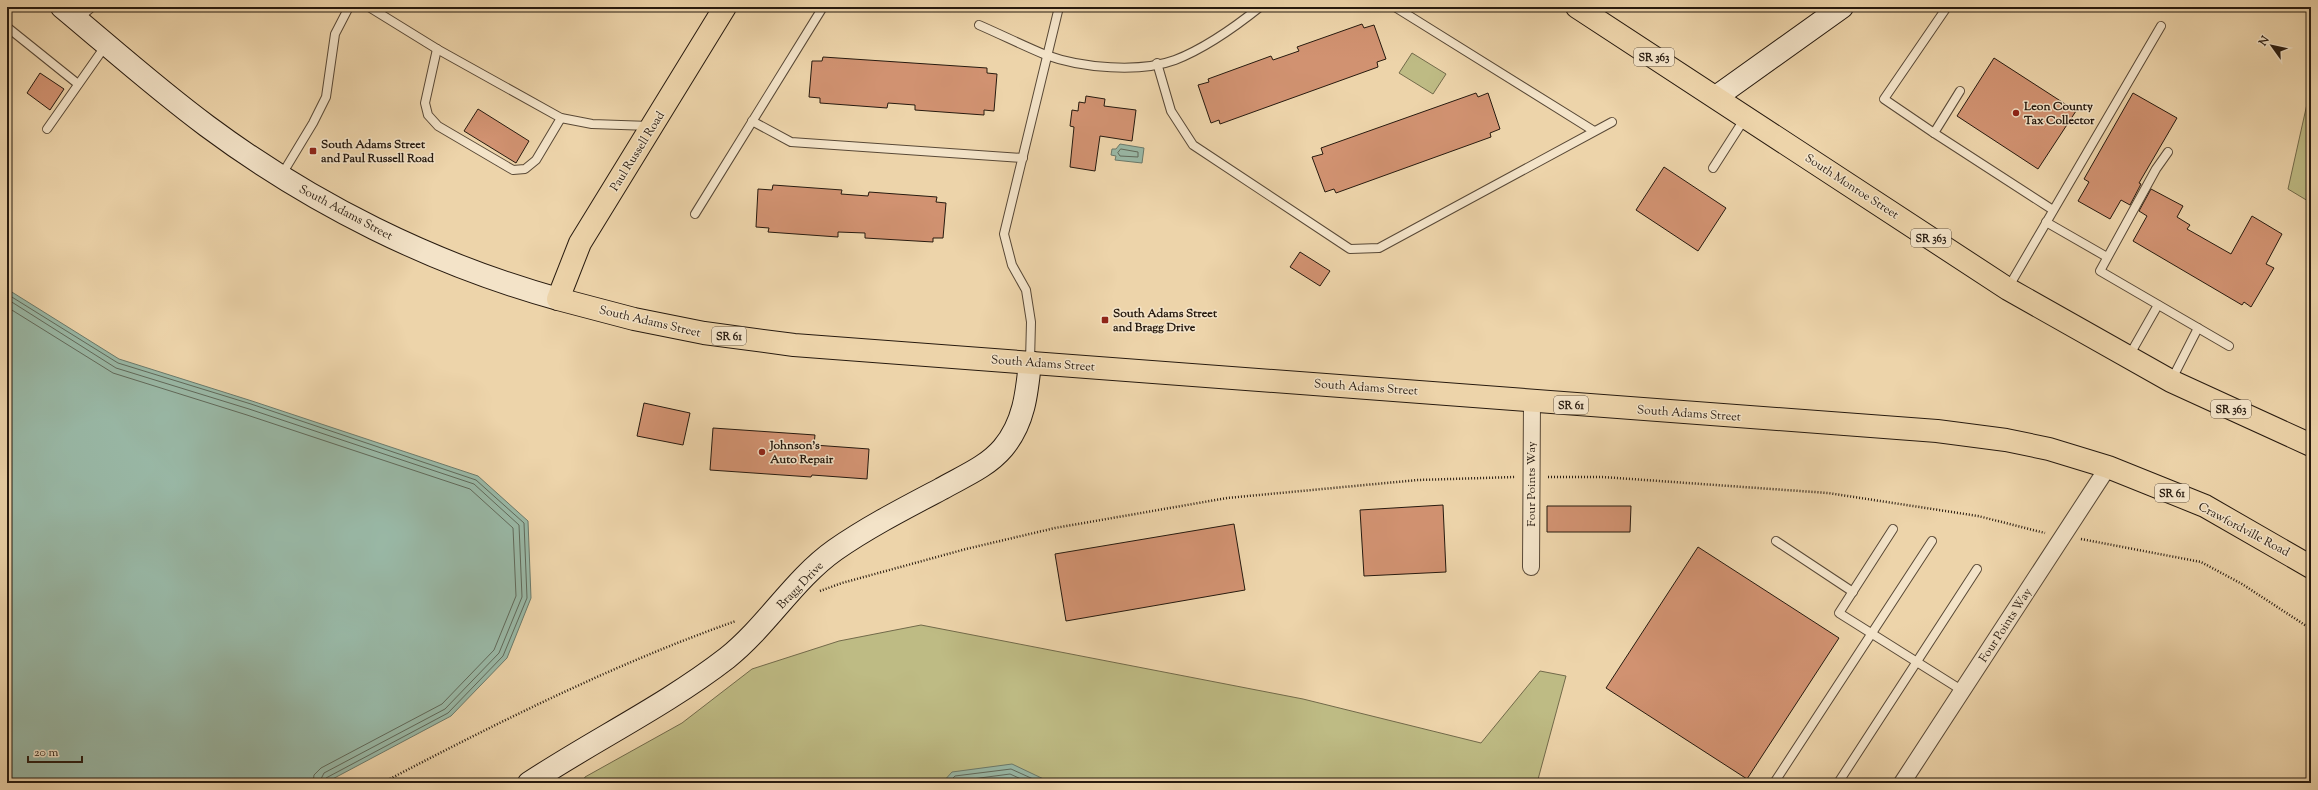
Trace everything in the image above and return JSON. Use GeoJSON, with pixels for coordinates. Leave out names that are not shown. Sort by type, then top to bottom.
{"type":"FeatureCollection","features":[{"type":"Feature","properties":{"kind":"main road","name":"Paul Russell Road"},"geometry":{"type":"LineString","coordinates":[[558,299],[580,243],[726,7]]}},
{"type":"Feature","properties":{"kind":"main road","name":"South Monroe Street"},"geometry":{"type":"LineString","coordinates":[[1577,7],[2008,288],[2128,358],[2171,381]]}},
{"type":"Feature","properties":{"kind":"main road","name":"South Adams Street"},"geometry":{"type":"LineString","coordinates":[[558,299],[634,319],[704,333],[794,345],[1937,431],[2006,440],[2049,449],[2108,467]]}},
{"type":"Feature","properties":{"kind":"main road","name":"SR 363"},"geometry":{"type":"LineString","coordinates":[[2171,381],[2311,445]]}},
{"type":"Feature","properties":{"kind":"main road","name":"Crawfordville Road"},"geometry":{"type":"LineString","coordinates":[[2108,467],[2205,506],[2311,566]]}},
{"type":"Feature","properties":{"kind":"street"},"geometry":{"type":"LineString","coordinates":[[1716,97],[1842,7]]}},
{"type":"Feature","properties":{"kind":"street","name":"South Adams Street"},"geometry":{"type":"LineString","coordinates":[[77,11],[106,44],[208,127],[315,197],[398,240],[463,268],[512,286],[558,299]]}},
{"type":"Feature","properties":{"kind":"street","name":"Bragg Drive"},"geometry":{"type":"LineString","coordinates":[[529,783],[664,700],[726,658],[751,637],[808,574],[838,548],[860,533],[976,470],[994,456],[1013,434],[1021,417],[1027,393],[1030,362]]}},
{"type":"Feature","properties":{"kind":"street","name":"Four Points Way"},"geometry":{"type":"LineString","coordinates":[[1531,567],[1532,401]]}},
{"type":"Feature","properties":{"kind":"street","name":"Four Points Way"},"geometry":{"type":"LineString","coordinates":[[1902,783],[2108,467]]}},
{"type":"Feature","properties":{"kind":"lane"},"geometry":{"type":"LineString","coordinates":[[281,176],[313,123],[326,96],[335,34],[349,7]]}},
{"type":"Feature","properties":{"kind":"lane"},"geometry":{"type":"LineString","coordinates":[[370,7],[437,49],[561,118],[592,124],[652,126]]}},
{"type":"Feature","properties":{"kind":"lane"},"geometry":{"type":"LineString","coordinates":[[695,214],[823,7]]}},
{"type":"Feature","properties":{"kind":"lane"},"geometry":{"type":"LineString","coordinates":[[1030,362],[1031,322],[1026,290],[1012,265],[1004,234],[1059,7]]}},
{"type":"Feature","properties":{"kind":"lane"},"geometry":{"type":"LineString","coordinates":[[979,25],[1047,55],[1102,68],[1174,60],[1211,42],[1260,7]]}},
{"type":"Feature","properties":{"kind":"lane"},"geometry":{"type":"LineString","coordinates":[[1395,7],[1594,131]]}},
{"type":"Feature","properties":{"kind":"lane"},"geometry":{"type":"LineString","coordinates":[[1947,7],[1884,99],[2054,210]]}},
{"type":"Feature","properties":{"kind":"lane"},"geometry":{"type":"LineString","coordinates":[[2008,288],[2161,26]]}},
{"type":"Feature","properties":{"kind":"lane"},"geometry":{"type":"LineString","coordinates":[[7,27],[78,84]]}},
{"type":"Feature","properties":{"kind":"lane"},"geometry":{"type":"LineString","coordinates":[[47,129],[106,44]]}},
{"type":"Feature","properties":{"kind":"lane"},"geometry":{"type":"LineString","coordinates":[[437,49],[425,102],[428,115],[438,126],[513,170],[525,169],[536,160],[561,118]]}},
{"type":"Feature","properties":{"kind":"lane"},"geometry":{"type":"LineString","coordinates":[[1157,63],[1171,111],[1193,145],[1350,249],[1379,248],[1612,122]]}},
{"type":"Feature","properties":{"kind":"lane"},"geometry":{"type":"LineString","coordinates":[[1934,133],[1960,91]]}},
{"type":"Feature","properties":{"kind":"lane"},"geometry":{"type":"LineString","coordinates":[[1713,168],[1746,116]]}},
{"type":"Feature","properties":{"kind":"lane"},"geometry":{"type":"LineString","coordinates":[[752,121],[791,142],[1023,158]]}},
{"type":"Feature","properties":{"kind":"lane"},"geometry":{"type":"LineString","coordinates":[[2168,152],[2156,169],[2100,271],[2229,346]]}},
{"type":"Feature","properties":{"kind":"lane"},"geometry":{"type":"LineString","coordinates":[[2046,222],[2107,257]]}},
{"type":"Feature","properties":{"kind":"lane"},"geometry":{"type":"LineString","coordinates":[[2128,358],[2158,305]]}},
{"type":"Feature","properties":{"kind":"lane"},"geometry":{"type":"LineString","coordinates":[[2171,381],[2198,328]]}},
{"type":"Feature","properties":{"kind":"lane"},"geometry":{"type":"LineString","coordinates":[[1893,529],[1839,613],[1963,691]]}},
{"type":"Feature","properties":{"kind":"lane"},"geometry":{"type":"LineString","coordinates":[[1774,783],[1932,541]]}},
{"type":"Feature","properties":{"kind":"lane"},"geometry":{"type":"LineString","coordinates":[[1776,542],[1853,592]]}},
{"type":"Feature","properties":{"kind":"lane"},"geometry":{"type":"LineString","coordinates":[[1838,783],[1977,569]]}},
{"type":"Feature","properties":{"kind":"path"},"geometry":{"type":"LineString","coordinates":[[814,593],[842,583],[1055,528],[1227,498],[1418,480],[1602,477],[1828,493],[1978,516],[2049,534],[2063,535],[2201,562],[2242,584],[2311,629]]}},
{"type":"Feature","properties":{"kind":"path"},"geometry":{"type":"LineString","coordinates":[[382,783],[496,724],[678,641],[743,619]]}},
{"type":"Feature","properties":{"kind":"shaded area"},"geometry":{"type":"Polygon","coordinates":[[[1412,53],[1446,74],[1433,94],[1399,73],[1412,53]]]}},
{"type":"Feature","properties":{"kind":"shaded area"},"geometry":{"type":"Polygon","coordinates":[[[2311,86],[2311,192],[2308,201],[2288,189],[2311,86]]]}},
{"type":"Feature","properties":{"kind":"shaded area"},"geometry":{"type":"Polygon","coordinates":[[[921,625],[1303,699],[1481,743],[1540,671],[1566,676],[1537,783],[582,783],[585,777],[682,723],[752,669],[839,641],[921,625]]]}},
{"type":"Feature","properties":{"kind":"water"},"geometry":{"type":"Polygon","coordinates":[[[1120,144],[1144,148],[1142,163],[1115,160],[1116,156],[1111,155],[1112,149],[1116,149],[1120,144]]]}},
{"type":"Feature","properties":{"kind":"water"},"geometry":{"type":"Polygon","coordinates":[[[7,289],[119,359],[252,401],[478,476],[528,521],[531,598],[507,658],[451,716],[325,783],[7,783],[7,289]]]}},
{"type":"Feature","properties":{"kind":"water"},"geometry":{"type":"Polygon","coordinates":[[[1012,764],[1052,783],[942,783],[952,772],[1012,764]]]}},
{"type":"Feature","properties":{"kind":"building"},"geometry":{"type":"Polygon","coordinates":[[[1362,24],[1364,28],[1374,25],[1386,59],[1377,62],[1378,67],[1220,124],[1219,120],[1211,123],[1198,85],[1209,82],[1208,79],[1271,56],[1273,60],[1299,51],[1297,47],[1362,24]]]}},
{"type":"Feature","properties":{"kind":"building"},"geometry":{"type":"Polygon","coordinates":[[[823,57],[987,68],[987,73],[997,74],[994,111],[984,110],[984,115],[915,110],[915,105],[888,103],[887,108],[820,103],[820,98],[809,97],[812,61],[822,61],[823,57]]]}},
{"type":"Feature","properties":{"kind":"building","name":"Leon County Tax Collector"},"geometry":{"type":"Polygon","coordinates":[[[1994,58],[2076,111],[2038,169],[1957,116],[1994,58]]]}},
{"type":"Feature","properties":{"kind":"building"},"geometry":{"type":"Polygon","coordinates":[[[40,73],[64,89],[50,110],[27,93],[40,73]]]}},
{"type":"Feature","properties":{"kind":"building"},"geometry":{"type":"Polygon","coordinates":[[[1476,93],[1478,97],[1488,93],[1500,129],[1490,133],[1491,137],[1336,193],[1334,189],[1325,192],[1312,157],[1323,154],[1321,148],[1476,93]]]}},
{"type":"Feature","properties":{"kind":"building"},"geometry":{"type":"Polygon","coordinates":[[[2133,93],[2177,118],[2139,183],[2141,184],[2130,205],[2121,200],[2110,219],[2078,201],[2089,182],[2084,179],[2133,93]]]}},
{"type":"Feature","properties":{"kind":"building"},"geometry":{"type":"Polygon","coordinates":[[[1086,96],[1105,99],[1104,106],[1136,110],[1132,141],[1100,136],[1095,171],[1070,167],[1074,127],[1070,126],[1072,110],[1078,111],[1079,102],[1085,103],[1086,96]]]}},
{"type":"Feature","properties":{"kind":"building"},"geometry":{"type":"Polygon","coordinates":[[[478,109],[529,141],[516,163],[464,131],[478,109]]]}},
{"type":"Feature","properties":{"kind":"building"},"geometry":{"type":"Polygon","coordinates":[[[1664,167],[1726,208],[1698,251],[1636,210],[1664,167]]]}},
{"type":"Feature","properties":{"kind":"building"},"geometry":{"type":"Polygon","coordinates":[[[773,185],[842,190],[841,194],[868,196],[869,192],[937,197],[936,202],[946,203],[943,238],[933,238],[933,242],[865,238],[865,233],[838,232],[838,237],[768,232],[769,228],[756,227],[758,189],[772,190],[773,185]]]}},
{"type":"Feature","properties":{"kind":"building"},"geometry":{"type":"Polygon","coordinates":[[[2151,189],[2183,206],[2177,217],[2190,225],[2187,229],[2231,254],[2252,216],[2282,234],[2266,264],[2274,268],[2251,307],[2244,302],[2242,305],[2133,241],[2147,216],[2139,211],[2151,189]]]}},
{"type":"Feature","properties":{"kind":"building"},"geometry":{"type":"Polygon","coordinates":[[[1300,252],[1330,271],[1320,286],[1290,267],[1300,252]]]}},
{"type":"Feature","properties":{"kind":"building"},"geometry":{"type":"Polygon","coordinates":[[[644,403],[690,413],[683,445],[637,436],[644,403]]]}},
{"type":"Feature","properties":{"kind":"building","name":"Johnson's Auto Repair"},"geometry":{"type":"Polygon","coordinates":[[[713,428],[815,435],[814,445],[869,449],[867,479],[812,475],[811,477],[710,470],[713,428]]]}},
{"type":"Feature","properties":{"kind":"building"},"geometry":{"type":"Polygon","coordinates":[[[1443,505],[1446,572],[1364,576],[1360,510],[1443,505]]]}},
{"type":"Feature","properties":{"kind":"building"},"geometry":{"type":"Polygon","coordinates":[[[1547,506],[1631,506],[1630,532],[1547,532],[1547,506]]]}},
{"type":"Feature","properties":{"kind":"building"},"geometry":{"type":"Polygon","coordinates":[[[1234,524],[1245,590],[1066,621],[1055,554],[1234,524]]]}},
{"type":"Feature","properties":{"kind":"building"},"geometry":{"type":"Polygon","coordinates":[[[1698,547],[1839,638],[1747,779],[1606,688],[1698,547]]]}},
{"type":"Feature","properties":{"kind":"place","name":"Leon County Tax Collector"},"geometry":{"type":"Point","coordinates":[2016,113]}},
{"type":"Feature","properties":{"kind":"place","name":"South Adams Street and Paul Russell Road"},"geometry":{"type":"Point","coordinates":[313,151]}},
{"type":"Feature","properties":{"kind":"place","name":"South Adams Street and Bragg Drive"},"geometry":{"type":"Point","coordinates":[1105,320]}},
{"type":"Feature","properties":{"kind":"place","name":"Johnson's Auto Repair"},"geometry":{"type":"Point","coordinates":[762,452]}}]}
